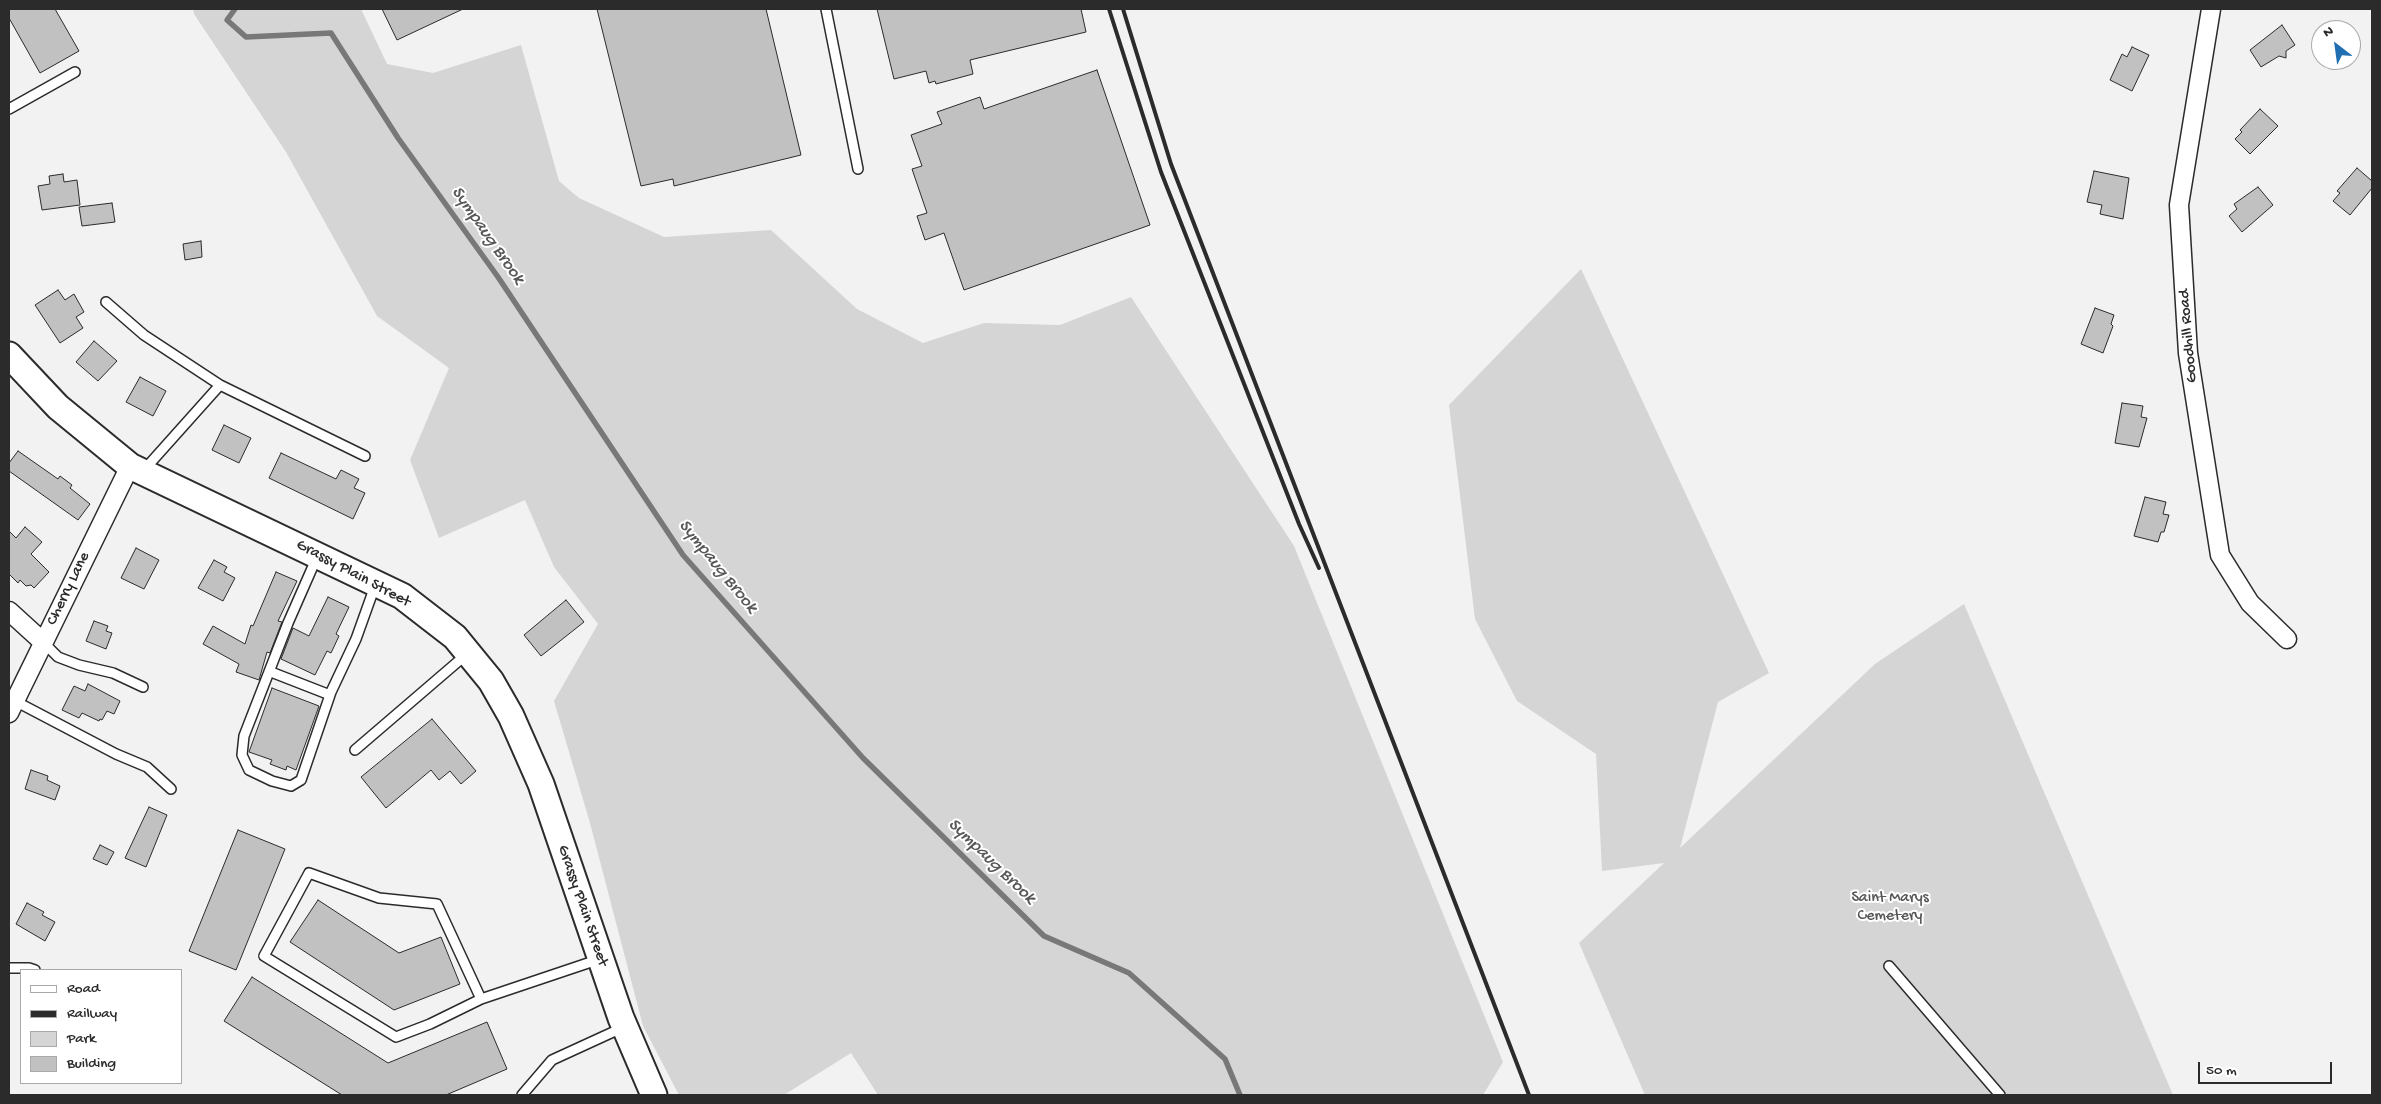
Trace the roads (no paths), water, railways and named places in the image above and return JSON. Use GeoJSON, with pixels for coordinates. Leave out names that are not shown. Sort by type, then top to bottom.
{"type":"FeatureCollection","features":[{"type":"Feature","properties":{"kind":"main road","name":"Grassy Plain Street"},"geometry":{"type":"LineString","coordinates":[[9,355],[58,408],[136,469],[318,554],[402,596],[455,637],[491,681],[511,716],[541,784],[624,1027],[654,1095]]}},
{"type":"Feature","properties":{"kind":"street","name":"Goodhill Road"},"geometry":{"type":"LineString","coordinates":[[2211,9],[2179,205],[2188,353],[2220,555],[2250,603],[2287,639]]}},
{"type":"Feature","properties":{"kind":"street","name":"Cherry Lane"},"geometry":{"type":"LineString","coordinates":[[12,707],[43,642],[136,469]]}},
{"type":"Feature","properties":{"kind":"street"},"geometry":{"type":"LineString","coordinates":[[9,612],[43,642]]}},
{"type":"Feature","properties":{"kind":"lane"},"geometry":{"type":"LineString","coordinates":[[826,9],[858,168]]}},
{"type":"Feature","properties":{"kind":"lane"},"geometry":{"type":"LineString","coordinates":[[9,109],[75,72]]}},
{"type":"Feature","properties":{"kind":"lane"},"geometry":{"type":"LineString","coordinates":[[106,302],[144,335],[220,385],[366,456]]}},
{"type":"Feature","properties":{"kind":"lane"},"geometry":{"type":"LineString","coordinates":[[136,469],[220,385]]}},
{"type":"Feature","properties":{"kind":"lane"},"geometry":{"type":"LineString","coordinates":[[318,554],[288,623],[271,672],[244,736],[242,755],[249,770],[272,781],[291,786],[302,780],[330,695],[356,639],[376,583]]}},
{"type":"Feature","properties":{"kind":"lane"},"geometry":{"type":"LineString","coordinates":[[43,642],[58,657],[79,665],[113,673],[143,687]]}},
{"type":"Feature","properties":{"kind":"lane"},"geometry":{"type":"LineString","coordinates":[[355,750],[468,653]]}},
{"type":"Feature","properties":{"kind":"lane"},"geometry":{"type":"LineString","coordinates":[[271,672],[330,695]]}},
{"type":"Feature","properties":{"kind":"lane"},"geometry":{"type":"LineString","coordinates":[[12,707],[146,767],[171,789]]}},
{"type":"Feature","properties":{"kind":"lane"},"geometry":{"type":"LineString","coordinates":[[481,998],[437,904],[379,898],[309,874],[264,956],[396,1037],[430,1024],[481,998],[600,959]]}},
{"type":"Feature","properties":{"kind":"lane"},"geometry":{"type":"LineString","coordinates":[[1890,966],[2000,1095]]}},
{"type":"Feature","properties":{"kind":"lane"},"geometry":{"type":"LineString","coordinates":[[9,968],[32,969]]}},
{"type":"Feature","properties":{"kind":"lane"},"geometry":{"type":"LineString","coordinates":[[522,1095],[552,1060],[624,1027]]}},
{"type":"Feature","properties":{"kind":"waterway","name":"Sympaug Brook"},"geometry":{"type":"LineString","coordinates":[[235,9],[227,20],[246,37],[331,33],[398,138],[498,277],[683,555],[863,758],[1044,936],[1129,973],[1225,1059],[1240,1095]]}},
{"type":"Feature","properties":{"kind":"railway"},"geometry":{"type":"LineString","coordinates":[[1109,9],[1161,172],[1299,524],[1319,568]]}},
{"type":"Feature","properties":{"kind":"railway"},"geometry":{"type":"LineString","coordinates":[[1123,9],[1171,164],[1529,1095]]}},
{"type":"Feature","properties":{"kind":"park label","name":"Saint Marys Cemetery"},"geometry":{"type":"Point","coordinates":[1890,908]}}]}
